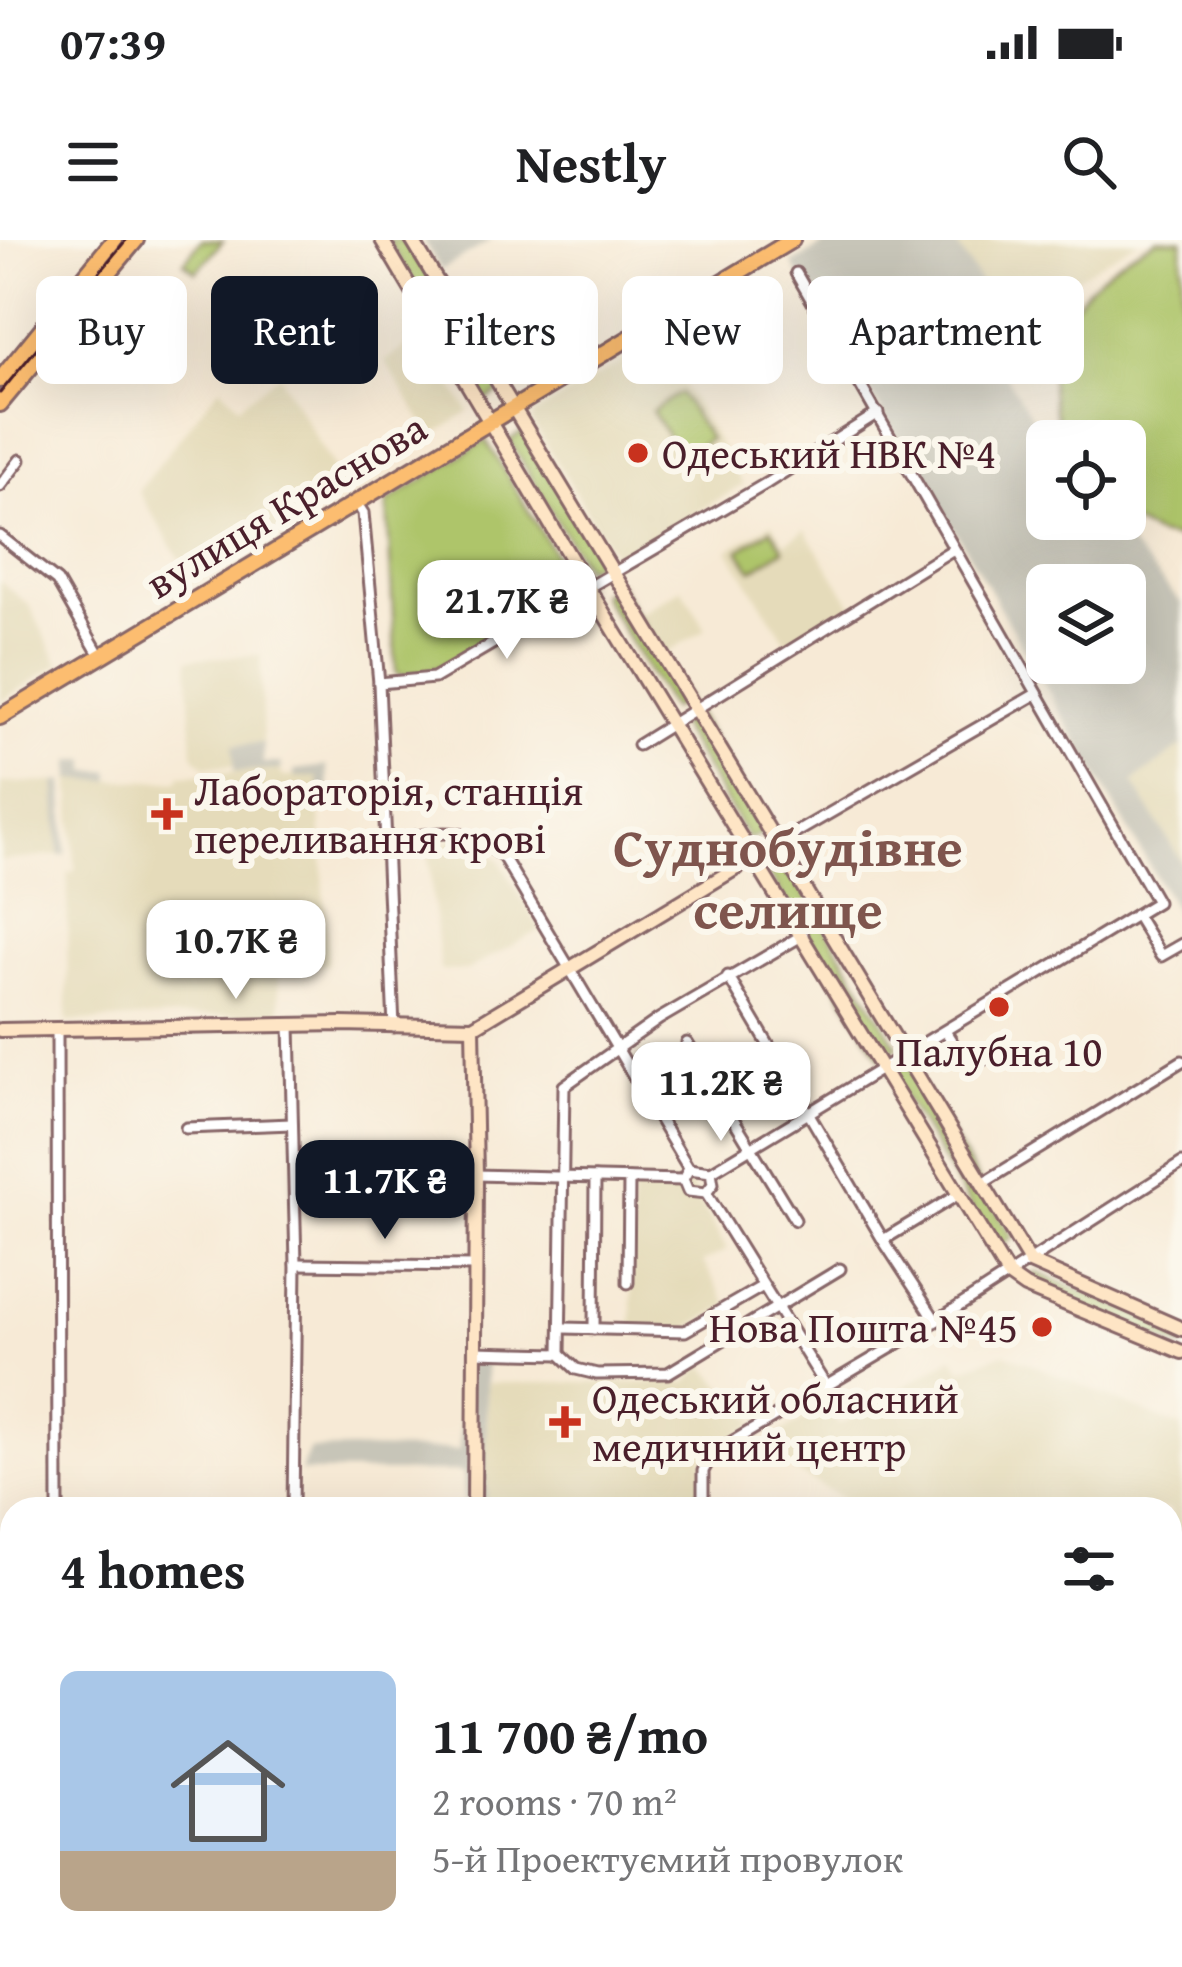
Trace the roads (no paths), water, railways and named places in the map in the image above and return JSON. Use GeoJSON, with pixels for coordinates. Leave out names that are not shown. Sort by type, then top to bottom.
{"type":"FeatureCollection","features":[{"type":"Feature","properties":{"kind":"main road"},"geometry":{"type":"LineString","coordinates":[[0,380],[114,240]]}},
{"type":"Feature","properties":{"kind":"main road"},"geometry":{"type":"LineString","coordinates":[[0,404],[136,240]]}},
{"type":"Feature","properties":{"kind":"main road"},"geometry":{"type":"LineString","coordinates":[[382,240],[589,589],[1009,1275],[1025,1287],[1182,1352]]}},
{"type":"Feature","properties":{"kind":"main road"},"geometry":{"type":"LineString","coordinates":[[412,240],[1030,1262],[1182,1329]]}},
{"type":"Feature","properties":{"kind":"main road","name":"вулиця Краснова"},"geometry":{"type":"LineString","coordinates":[[0,716],[792,240]]}},
{"type":"Feature","properties":{"kind":"main road"},"geometry":{"type":"LineString","coordinates":[[0,1030],[290,1024],[472,1027],[778,843]]}},
{"type":"Feature","properties":{"kind":"main road"},"geometry":{"type":"LineString","coordinates":[[472,1027],[474,1497]]}},
{"type":"Feature","properties":{"kind":"street"},"geometry":{"type":"LineString","coordinates":[[476,1175],[629,1179],[711,1172],[1157,902],[796,273]]}},
{"type":"Feature","properties":{"kind":"street"},"geometry":{"type":"LineString","coordinates":[[379,683],[434,678],[878,412]]}},
{"type":"Feature","properties":{"kind":"street"},"geometry":{"type":"LineString","coordinates":[[0,486],[20,460]]}},
{"type":"Feature","properties":{"kind":"street"},"geometry":{"type":"LineString","coordinates":[[356,502],[363,515],[379,683],[394,1027]]}},
{"type":"Feature","properties":{"kind":"street"},"geometry":{"type":"LineString","coordinates":[[0,536],[57,581],[100,656]]}},
{"type":"Feature","properties":{"kind":"street"},"geometry":{"type":"LineString","coordinates":[[638,746],[952,550]]}},
{"type":"Feature","properties":{"kind":"street"},"geometry":{"type":"LineString","coordinates":[[778,843],[1036,694]]}},
{"type":"Feature","properties":{"kind":"street"},"geometry":{"type":"LineString","coordinates":[[384,841],[439,832],[478,838],[502,855],[618,1048],[693,1195],[706,1193],[713,1184],[711,1172]]}},
{"type":"Feature","properties":{"kind":"street"},"geometry":{"type":"LineString","coordinates":[[1136,915],[1161,956],[1182,944]]}},
{"type":"Feature","properties":{"kind":"street"},"geometry":{"type":"LineString","coordinates":[[560,1354],[564,1086],[728,976],[803,935]]}},
{"type":"Feature","properties":{"kind":"street"},"geometry":{"type":"LineString","coordinates":[[728,976],[936,1321]]}},
{"type":"Feature","properties":{"kind":"street"},"geometry":{"type":"LineString","coordinates":[[290,1024],[296,1264],[293,1497]]}},
{"type":"Feature","properties":{"kind":"street"},"geometry":{"type":"LineString","coordinates":[[57,1029],[58,1497]]}},
{"type":"Feature","properties":{"kind":"street"},"geometry":{"type":"LineString","coordinates":[[945,1031],[968,1066],[1003,1051]]}},
{"type":"Feature","properties":{"kind":"street"},"geometry":{"type":"LineString","coordinates":[[686,1043],[795,1220]]}},
{"type":"Feature","properties":{"kind":"street"},"geometry":{"type":"LineString","coordinates":[[983,1183],[1182,1061]]}},
{"type":"Feature","properties":{"kind":"street"},"geometry":{"type":"LineString","coordinates":[[186,1128],[292,1124]]}},
{"type":"Feature","properties":{"kind":"street"},"geometry":{"type":"LineString","coordinates":[[372,1157],[476,1156]]}},
{"type":"Feature","properties":{"kind":"street"},"geometry":{"type":"LineString","coordinates":[[703,1497],[703,1472],[712,1454],[936,1321],[1182,1163]]}},
{"type":"Feature","properties":{"kind":"street"},"geometry":{"type":"LineString","coordinates":[[594,1329],[595,1178]]}},
{"type":"Feature","properties":{"kind":"street"},"geometry":{"type":"LineString","coordinates":[[628,1283],[629,1179]]}},
{"type":"Feature","properties":{"kind":"street"},"geometry":{"type":"LineString","coordinates":[[706,1193],[826,1386]]}},
{"type":"Feature","properties":{"kind":"street"},"geometry":{"type":"LineString","coordinates":[[884,1240],[959,1194]]}},
{"type":"Feature","properties":{"kind":"street"},"geometry":{"type":"LineString","coordinates":[[296,1264],[474,1266]]}},
{"type":"Feature","properties":{"kind":"street"},"geometry":{"type":"LineString","coordinates":[[475,1352],[560,1354],[576,1369],[597,1374],[668,1372],[840,1269]]}},
{"type":"Feature","properties":{"kind":"street"},"geometry":{"type":"LineString","coordinates":[[563,1328],[685,1331],[763,1286]]}},
{"type":"Feature","properties":{"kind":"tram line"},"geometry":{"type":"LineString","coordinates":[[0,393],[126,240]]}},
{"type":"Feature","properties":{"kind":"place","name":"Одеський НВК №4"},"geometry":{"type":"Point","coordinates":[638,453]}},
{"type":"Feature","properties":{"kind":"place","name":"Лабораторія, станція переливання крові"},"geometry":{"type":"Point","coordinates":[167,814]}},
{"type":"Feature","properties":{"kind":"place","name":"Палубна 10"},"geometry":{"type":"Point","coordinates":[999,1007]}},
{"type":"Feature","properties":{"kind":"place","name":"Нова Пошта №45"},"geometry":{"type":"Point","coordinates":[1042,1327]}},
{"type":"Feature","properties":{"kind":"place","name":"Одеський обласний медичний центр"},"geometry":{"type":"Point","coordinates":[565,1422]}},
{"type":"Feature","properties":{"kind":"district","name":"Суднобудівне селище"},"geometry":{"type":"Point","coordinates":[788,878]}}]}
